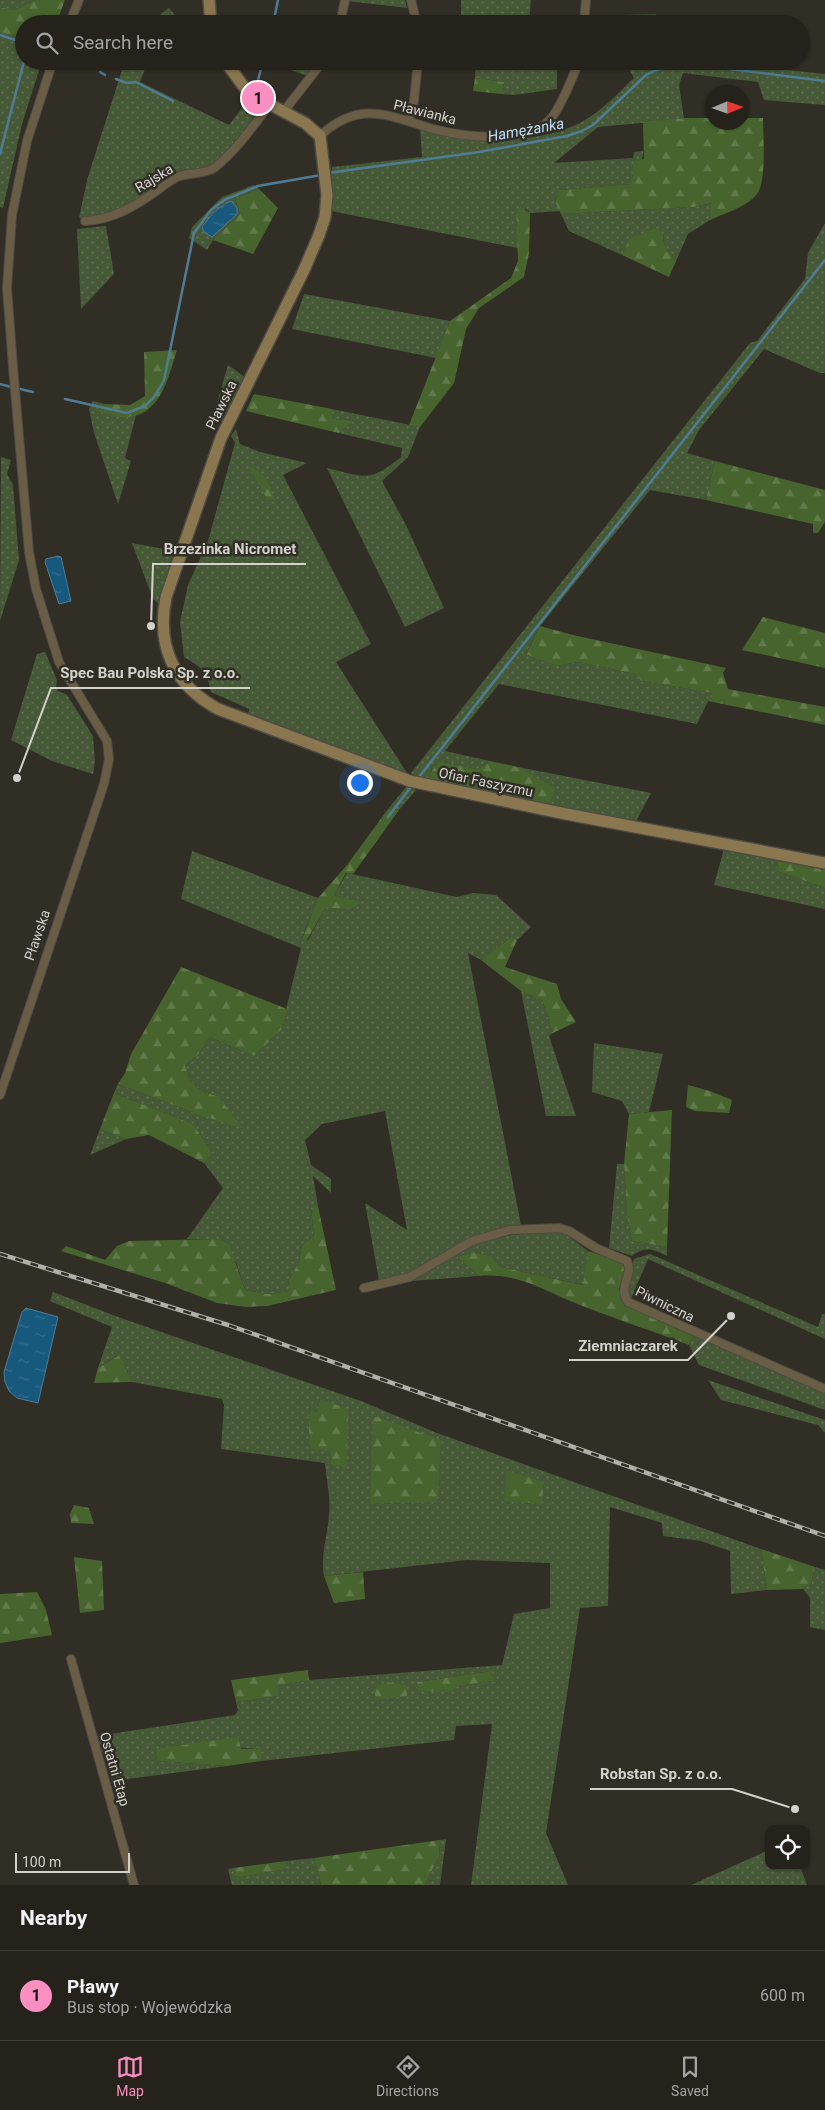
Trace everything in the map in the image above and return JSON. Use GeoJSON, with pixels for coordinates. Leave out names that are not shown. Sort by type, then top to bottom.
{"type":"FeatureCollection","features":[{"type":"Feature","properties":{"kind":"street"},"geometry":{"type":"LineString","coordinates":[[73,15],[79,0]]}},
{"type":"Feature","properties":{"kind":"street"},"geometry":{"type":"LineString","coordinates":[[209,0],[210,15]]}},
{"type":"Feature","properties":{"kind":"street"},"geometry":{"type":"LineString","coordinates":[[342,15],[346,0]]}},
{"type":"Feature","properties":{"kind":"street"},"geometry":{"type":"LineString","coordinates":[[411,0],[415,15]]}},
{"type":"Feature","properties":{"kind":"street"},"geometry":{"type":"LineString","coordinates":[[585,15],[586,0]]}},
{"type":"Feature","properties":{"kind":"street","name":"Pławska"},"geometry":{"type":"LineString","coordinates":[[0,1095],[104,784],[108,759],[107,741],[59,662],[36,589],[29,552],[13,367],[8,288],[12,215],[27,142],[50,70]]}},
{"type":"Feature","properties":{"kind":"street"},"geometry":{"type":"LineString","coordinates":[[232,70],[244,86],[270,104],[305,123],[320,136]]}},
{"type":"Feature","properties":{"kind":"street"},"geometry":{"type":"LineString","coordinates":[[284,111],[316,70]]}},
{"type":"Feature","properties":{"kind":"street"},"geometry":{"type":"LineString","coordinates":[[409,120],[414,101],[417,70]]}},
{"type":"Feature","properties":{"kind":"street","name":"Pławianka"},"geometry":{"type":"LineString","coordinates":[[320,136],[337,123],[355,115],[378,113],[409,120],[435,129],[467,134],[498,136],[530,133],[552,117],[575,70]]}},
{"type":"Feature","properties":{"kind":"street","name":"Rajska"},"geometry":{"type":"LineString","coordinates":[[85,221],[108,218],[149,196],[175,178],[212,170],[248,133],[270,104]]}},
{"type":"Feature","properties":{"kind":"street","name":"Pławska"},"geometry":{"type":"LineString","coordinates":[[170,661],[163,633],[163,611],[166,597],[221,438],[304,270],[319,235],[326,206],[325,169],[320,136]]}},
{"type":"Feature","properties":{"kind":"street","name":"Ofiar Faszyzmu"},"geometry":{"type":"LineString","coordinates":[[170,661],[187,688],[201,700],[218,709],[410,781],[825,864]]}},
{"type":"Feature","properties":{"kind":"street","name":"Piwniczna"},"geometry":{"type":"LineString","coordinates":[[364,1288],[410,1277],[456,1250],[491,1234],[535,1228],[559,1228],[569,1231],[596,1248],[627,1261],[630,1267],[623,1290],[628,1302],[825,1389]]}},
{"type":"Feature","properties":{"kind":"street","name":"Ostatni Etap"},"geometry":{"type":"LineString","coordinates":[[71,1659],[134,1885]]}},
{"type":"Feature","properties":{"kind":"green space"},"geometry":{"type":"Polygon","coordinates":[[[0,0],[36,0],[13,10],[0,7],[0,0]]]}},
{"type":"Feature","properties":{"kind":"green space"},"geometry":{"type":"Polygon","coordinates":[[[36,0],[65,0],[59,15],[15,15],[15,36],[0,32],[0,7],[13,10],[36,0]]]}},
{"type":"Feature","properties":{"kind":"green space"},"geometry":{"type":"Polygon","coordinates":[[[348,0],[405,0],[407,8],[348,1],[348,0]]]}},
{"type":"Feature","properties":{"kind":"green space"},"geometry":{"type":"Polygon","coordinates":[[[461,0],[531,0],[530,15],[461,15],[461,0]]]}},
{"type":"Feature","properties":{"kind":"green space"},"geometry":{"type":"Polygon","coordinates":[[[169,8],[175,15],[160,15],[169,8]]]}},
{"type":"Feature","properties":{"kind":"green space"},"geometry":{"type":"Polygon","coordinates":[[[656,14],[656,15],[622,15],[656,14]]]}},
{"type":"Feature","properties":{"kind":"green space"},"geometry":{"type":"Polygon","coordinates":[[[0,32],[15,36],[15,70],[39,70],[22,124],[3,208],[0,207],[0,32]]]}},
{"type":"Feature","properties":{"kind":"green space"},"geometry":{"type":"Polygon","coordinates":[[[122,70],[145,70],[140,82],[229,125],[249,99],[257,113],[230,149],[211,166],[196,171],[108,216],[79,218],[87,180],[122,70]]]}},
{"type":"Feature","properties":{"kind":"green space"},"geometry":{"type":"Polygon","coordinates":[[[290,70],[312,70],[308,76],[290,70]]]}},
{"type":"Feature","properties":{"kind":"green space"},"geometry":{"type":"Polygon","coordinates":[[[475,70],[557,70],[557,89],[514,95],[502,94],[504,82],[475,78],[475,70]]]}},
{"type":"Feature","properties":{"kind":"green space"},"geometry":{"type":"Polygon","coordinates":[[[788,70],[825,74],[825,105],[764,100],[758,82],[683,73],[679,85],[684,119],[598,127],[554,163],[633,158],[634,152],[643,151],[642,160],[633,184],[558,190],[555,202],[560,211],[530,213],[526,209],[516,215],[518,248],[331,211],[332,167],[422,157],[420,129],[459,137],[500,140],[540,136],[559,131],[586,120],[601,109],[634,78],[630,71],[788,70]]]}},
{"type":"Feature","properties":{"kind":"green space"},"geometry":{"type":"Polygon","coordinates":[[[475,78],[504,82],[502,94],[473,91],[475,78]]]}},
{"type":"Feature","properties":{"kind":"green space"},"geometry":{"type":"Polygon","coordinates":[[[705,118],[705,130],[750,130],[750,118],[763,118],[764,158],[762,179],[757,194],[748,203],[710,220],[711,203],[694,207],[561,214],[555,202],[558,190],[632,184],[634,161],[644,159],[643,122],[705,118]]]}},
{"type":"Feature","properties":{"kind":"green space"},"geometry":{"type":"Polygon","coordinates":[[[254,185],[259,189],[235,199],[240,214],[213,240],[207,250],[189,238],[192,227],[222,197],[254,185]],[[231,202],[223,204],[211,215],[212,237],[230,219],[231,202]]]}},
{"type":"Feature","properties":{"kind":"green space"},"geometry":{"type":"Polygon","coordinates":[[[259,189],[278,208],[253,254],[213,240],[240,214],[235,199],[259,189]]]}},
{"type":"Feature","properties":{"kind":"green space"},"geometry":{"type":"Polygon","coordinates":[[[712,203],[710,220],[688,234],[676,261],[664,244],[663,234],[630,240],[622,255],[569,231],[561,214],[694,207],[712,203]]]}},
{"type":"Feature","properties":{"kind":"green space"},"geometry":{"type":"Polygon","coordinates":[[[520,207],[530,213],[529,253],[524,277],[479,308],[466,329],[454,383],[420,427],[409,425],[450,321],[511,278],[518,261],[516,214],[520,207]]]}},
{"type":"Feature","properties":{"kind":"green space"},"geometry":{"type":"Polygon","coordinates":[[[825,223],[825,373],[820,373],[764,349],[699,430],[687,453],[715,461],[706,500],[650,490],[540,626],[526,653],[557,666],[578,662],[635,674],[641,681],[712,693],[697,724],[499,684],[445,751],[490,761],[477,769],[438,761],[426,781],[411,773],[750,343],[757,341],[805,279],[808,253],[825,223]]]}},
{"type":"Feature","properties":{"kind":"green space"},"geometry":{"type":"Polygon","coordinates":[[[106,226],[114,274],[81,309],[77,229],[106,226]]]}},
{"type":"Feature","properties":{"kind":"green space"},"geometry":{"type":"Polygon","coordinates":[[[655,228],[663,234],[664,244],[676,261],[669,277],[622,255],[629,240],[655,228]]]}},
{"type":"Feature","properties":{"kind":"green space"},"geometry":{"type":"Polygon","coordinates":[[[304,294],[450,321],[436,358],[292,329],[304,294]]]}},
{"type":"Feature","properties":{"kind":"green space"},"geometry":{"type":"Polygon","coordinates":[[[177,350],[167,382],[156,402],[148,409],[139,415],[128,417],[113,416],[98,411],[104,404],[130,405],[145,396],[144,352],[177,350]]]}},
{"type":"Feature","properties":{"kind":"green space"},"geometry":{"type":"Polygon","coordinates":[[[228,365],[245,377],[222,422],[211,413],[215,410],[228,365]]]}},
{"type":"Feature","properties":{"kind":"green space"},"geometry":{"type":"Polygon","coordinates":[[[254,394],[332,409],[332,418],[352,422],[339,433],[246,411],[254,394]]]}},
{"type":"Feature","properties":{"kind":"green space"},"geometry":{"type":"Polygon","coordinates":[[[93,401],[104,404],[98,411],[130,417],[136,415],[125,458],[131,461],[118,504],[94,433],[89,409],[93,401]]]}},
{"type":"Feature","properties":{"kind":"green space"},"geometry":{"type":"Polygon","coordinates":[[[332,409],[420,427],[408,457],[382,481],[406,525],[444,608],[405,627],[327,468],[350,474],[366,476],[374,474],[401,457],[402,448],[339,433],[351,423],[332,418],[332,409]]]}},
{"type":"Feature","properties":{"kind":"green space"},"geometry":{"type":"Polygon","coordinates":[[[236,429],[240,444],[260,452],[307,463],[283,475],[371,644],[336,662],[407,773],[248,715],[249,709],[211,692],[208,679],[203,671],[184,657],[180,622],[188,585],[208,541],[235,443],[231,436],[236,429]]]}},
{"type":"Feature","properties":{"kind":"green space"},"geometry":{"type":"Polygon","coordinates":[[[1,457],[11,460],[7,474],[13,485],[19,560],[0,621],[1,457]]]}},
{"type":"Feature","properties":{"kind":"green space"},"geometry":{"type":"Polygon","coordinates":[[[715,461],[825,490],[825,522],[818,533],[813,533],[813,524],[706,500],[715,461]]]}},
{"type":"Feature","properties":{"kind":"green space"},"geometry":{"type":"Polygon","coordinates":[[[249,467],[255,469],[263,476],[269,484],[275,500],[267,499],[249,467]]]}},
{"type":"Feature","properties":{"kind":"green space"},"geometry":{"type":"Polygon","coordinates":[[[132,543],[174,551],[158,603],[153,599],[132,543]]]}},
{"type":"Feature","properties":{"kind":"green space"},"geometry":{"type":"Polygon","coordinates":[[[763,617],[825,633],[825,668],[742,650],[763,617]]]}},
{"type":"Feature","properties":{"kind":"green space"},"geometry":{"type":"Polygon","coordinates":[[[540,626],[573,635],[726,668],[723,673],[728,689],[825,707],[825,725],[708,701],[712,693],[641,681],[635,674],[578,662],[557,666],[526,654],[540,626]]]}},
{"type":"Feature","properties":{"kind":"green space"},"geometry":{"type":"Polygon","coordinates":[[[45,652],[57,680],[56,687],[58,691],[67,695],[93,736],[95,762],[93,774],[52,761],[11,740],[37,654],[45,652]]]}},
{"type":"Feature","properties":{"kind":"green space"},"geometry":{"type":"Polygon","coordinates":[[[438,761],[477,769],[490,761],[518,767],[555,788],[549,806],[426,781],[438,761]]]}},
{"type":"Feature","properties":{"kind":"green space"},"geometry":{"type":"Polygon","coordinates":[[[518,767],[651,793],[634,825],[549,806],[518,767]]]}},
{"type":"Feature","properties":{"kind":"green space"},"geometry":{"type":"Polygon","coordinates":[[[407,786],[416,790],[399,810],[388,809],[407,786]]]}},
{"type":"Feature","properties":{"kind":"green space"},"geometry":{"type":"Polygon","coordinates":[[[388,809],[399,810],[353,874],[346,873],[334,895],[361,902],[353,908],[325,908],[307,940],[302,939],[318,898],[347,865],[388,809]]]}},
{"type":"Feature","properties":{"kind":"green space"},"geometry":{"type":"Polygon","coordinates":[[[724,849],[778,860],[777,871],[825,888],[825,909],[714,885],[724,849]]]}},
{"type":"Feature","properties":{"kind":"green space"},"geometry":{"type":"Polygon","coordinates":[[[192,851],[318,898],[302,938],[308,940],[325,908],[353,908],[360,902],[334,895],[347,873],[457,897],[473,893],[496,895],[531,927],[517,940],[512,936],[481,960],[468,953],[521,1225],[497,1229],[461,1244],[411,1274],[379,1280],[365,1203],[407,1230],[385,1111],[322,1124],[305,1140],[311,1165],[331,1179],[331,1193],[313,1176],[318,1206],[311,1209],[314,1236],[302,1245],[299,1262],[288,1281],[291,1291],[268,1294],[245,1290],[236,1262],[216,1239],[187,1239],[223,1188],[204,1163],[213,1154],[193,1124],[114,1093],[118,1084],[197,1114],[218,1096],[205,1092],[196,1086],[189,1077],[185,1065],[197,1056],[210,1037],[254,1056],[281,1030],[301,948],[181,899],[192,851]]]}},
{"type":"Feature","properties":{"kind":"green space"},"geometry":{"type":"Polygon","coordinates":[[[778,860],[825,870],[825,888],[777,871],[778,860]]]}},
{"type":"Feature","properties":{"kind":"green space"},"geometry":{"type":"Polygon","coordinates":[[[512,936],[517,940],[505,967],[557,984],[561,999],[576,1022],[553,1033],[542,1000],[521,991],[481,960],[512,936]]]}},
{"type":"Feature","properties":{"kind":"green space"},"geometry":{"type":"Polygon","coordinates":[[[181,967],[287,1009],[281,1030],[254,1056],[210,1037],[197,1056],[185,1065],[192,1082],[205,1092],[218,1096],[242,1128],[197,1114],[118,1084],[125,1073],[131,1054],[181,967]]]}},
{"type":"Feature","properties":{"kind":"green space"},"geometry":{"type":"Polygon","coordinates":[[[521,991],[542,1000],[553,1033],[549,1036],[576,1116],[546,1116],[521,991]]]}},
{"type":"Feature","properties":{"kind":"green space"},"geometry":{"type":"Polygon","coordinates":[[[594,1043],[663,1054],[649,1112],[629,1114],[622,1101],[592,1092],[594,1043]]]}},
{"type":"Feature","properties":{"kind":"green space"},"geometry":{"type":"Polygon","coordinates":[[[688,1085],[732,1100],[729,1113],[695,1111],[686,1107],[688,1085]]]}},
{"type":"Feature","properties":{"kind":"green space"},"geometry":{"type":"Polygon","coordinates":[[[114,1093],[193,1124],[213,1154],[204,1163],[149,1135],[126,1139],[100,1129],[114,1093]]]}},
{"type":"Feature","properties":{"kind":"green space"},"geometry":{"type":"Polygon","coordinates":[[[672,1110],[667,1247],[632,1241],[627,1216],[624,1164],[629,1114],[672,1110]]]}},
{"type":"Feature","properties":{"kind":"green space"},"geometry":{"type":"Polygon","coordinates":[[[100,1129],[126,1139],[90,1155],[100,1129]]]}},
{"type":"Feature","properties":{"kind":"green space"},"geometry":{"type":"Polygon","coordinates":[[[617,1164],[624,1164],[627,1216],[632,1241],[667,1247],[667,1256],[645,1250],[632,1256],[609,1248],[617,1164]]]}},
{"type":"Feature","properties":{"kind":"green space"},"geometry":{"type":"Polygon","coordinates":[[[318,1206],[336,1290],[267,1306],[246,1307],[217,1303],[165,1283],[61,1251],[66,1246],[105,1260],[117,1246],[129,1241],[216,1239],[229,1244],[245,1290],[268,1294],[290,1291],[288,1281],[299,1262],[302,1245],[314,1236],[311,1208],[318,1206]]]}},
{"type":"Feature","properties":{"kind":"green space"},"geometry":{"type":"Polygon","coordinates":[[[536,1232],[564,1233],[588,1251],[584,1285],[501,1267],[491,1256],[474,1252],[458,1258],[479,1276],[412,1281],[476,1244],[511,1235],[536,1232]]]}},
{"type":"Feature","properties":{"kind":"green space"},"geometry":{"type":"Polygon","coordinates":[[[588,1251],[620,1261],[625,1268],[619,1289],[625,1305],[693,1336],[689,1345],[585,1307],[526,1282],[504,1277],[479,1276],[457,1257],[474,1252],[491,1256],[501,1267],[583,1285],[588,1251]]]}},
{"type":"Feature","properties":{"kind":"green space"},"geometry":{"type":"Polygon","coordinates":[[[650,1254],[818,1327],[822,1314],[825,1314],[825,1339],[648,1259],[631,1299],[627,1291],[634,1259],[650,1254]]]}},
{"type":"Feature","properties":{"kind":"green space"},"geometry":{"type":"Polygon","coordinates":[[[53,1292],[118,1317],[361,1401],[437,1433],[761,1549],[767,1590],[731,1594],[730,1551],[701,1541],[663,1536],[662,1523],[610,1507],[608,1606],[580,1608],[546,1833],[568,1885],[471,1885],[492,1724],[456,1726],[454,1740],[261,1761],[261,1748],[156,1749],[157,1761],[227,1766],[112,1781],[97,1736],[235,1715],[238,1710],[236,1702],[278,1696],[278,1686],[309,1680],[502,1665],[514,1614],[550,1608],[550,1563],[467,1560],[324,1576],[324,1553],[329,1508],[325,1463],[221,1449],[224,1405],[222,1399],[132,1382],[118,1355],[98,1368],[112,1327],[50,1301],[53,1292]],[[320,1399],[317,1411],[308,1414],[330,1451],[347,1468],[320,1399]],[[492,1671],[417,1682],[418,1691],[493,1681],[492,1671]]]}},
{"type":"Feature","properties":{"kind":"green space"},"geometry":{"type":"Polygon","coordinates":[[[693,1336],[825,1393],[825,1410],[699,1365],[689,1345],[693,1336]]]}},
{"type":"Feature","properties":{"kind":"green space"},"geometry":{"type":"Polygon","coordinates":[[[119,1355],[132,1382],[94,1383],[98,1368],[119,1355]]]}},
{"type":"Feature","properties":{"kind":"green space"},"geometry":{"type":"Polygon","coordinates":[[[708,1380],[825,1420],[825,1433],[818,1425],[721,1400],[708,1380]]]}},
{"type":"Feature","properties":{"kind":"green space"},"geometry":{"type":"Polygon","coordinates":[[[320,1399],[348,1409],[347,1468],[333,1465],[330,1451],[310,1448],[308,1414],[317,1411],[320,1399]]]}},
{"type":"Feature","properties":{"kind":"green space"},"geometry":{"type":"Polygon","coordinates":[[[373,1416],[441,1440],[437,1502],[370,1503],[373,1416]]]}},
{"type":"Feature","properties":{"kind":"green space"},"geometry":{"type":"Polygon","coordinates":[[[507,1471],[543,1482],[542,1504],[504,1501],[507,1471]]]}},
{"type":"Feature","properties":{"kind":"green space"},"geometry":{"type":"Polygon","coordinates":[[[74,1505],[89,1508],[94,1524],[71,1523],[70,1514],[74,1505]]]}},
{"type":"Feature","properties":{"kind":"green space"},"geometry":{"type":"Polygon","coordinates":[[[761,1549],[815,1567],[811,1584],[803,1589],[767,1590],[761,1549]]]}},
{"type":"Feature","properties":{"kind":"green space"},"geometry":{"type":"Polygon","coordinates":[[[74,1557],[102,1561],[104,1610],[80,1613],[74,1557]]]}},
{"type":"Feature","properties":{"kind":"green space"},"geometry":{"type":"Polygon","coordinates":[[[815,1567],[825,1570],[825,1630],[810,1627],[810,1598],[803,1589],[811,1584],[815,1567]]]}},
{"type":"Feature","properties":{"kind":"green space"},"geometry":{"type":"Polygon","coordinates":[[[363,1572],[365,1599],[334,1603],[324,1576],[363,1572]]]}},
{"type":"Feature","properties":{"kind":"green space"},"geometry":{"type":"Polygon","coordinates":[[[37,1592],[46,1610],[52,1635],[0,1643],[0,1594],[37,1592]]]}},
{"type":"Feature","properties":{"kind":"green space"},"geometry":{"type":"Polygon","coordinates":[[[308,1670],[309,1680],[278,1686],[278,1696],[236,1702],[231,1680],[308,1670]]]}},
{"type":"Feature","properties":{"kind":"green space"},"geometry":{"type":"Polygon","coordinates":[[[492,1671],[494,1681],[457,1686],[450,1692],[418,1691],[417,1682],[492,1671]]]}},
{"type":"Feature","properties":{"kind":"green space"},"geometry":{"type":"Polygon","coordinates":[[[385,1682],[406,1685],[407,1696],[376,1699],[374,1689],[385,1682]]]}},
{"type":"Feature","properties":{"kind":"green space"},"geometry":{"type":"Polygon","coordinates":[[[238,1737],[241,1749],[261,1748],[261,1761],[227,1766],[157,1761],[156,1749],[238,1737]]]}},
{"type":"Feature","properties":{"kind":"green space"},"geometry":{"type":"Polygon","coordinates":[[[446,1839],[440,1885],[425,1885],[439,1856],[440,1840],[446,1839]]]}},
{"type":"Feature","properties":{"kind":"green space"},"geometry":{"type":"Polygon","coordinates":[[[440,1840],[439,1856],[425,1885],[321,1885],[314,1858],[440,1840]]]}},
{"type":"Feature","properties":{"kind":"green space"},"geometry":{"type":"Polygon","coordinates":[[[765,1852],[765,1870],[801,1870],[807,1885],[691,1885],[765,1852]]]}},
{"type":"Feature","properties":{"kind":"green space"},"geometry":{"type":"Polygon","coordinates":[[[314,1858],[321,1885],[232,1885],[228,1869],[233,1868],[236,1878],[286,1869],[286,1861],[314,1858]]]}},
{"type":"Feature","properties":{"kind":"green space"},"geometry":{"type":"Polygon","coordinates":[[[286,1861],[286,1869],[236,1878],[233,1868],[286,1861]]]}},
{"type":"Feature","properties":{"kind":"water"},"geometry":{"type":"Polygon","coordinates":[[[231,201],[237,208],[237,214],[212,237],[204,232],[202,227],[211,215],[231,201]]]}},
{"type":"Feature","properties":{"kind":"water"},"geometry":{"type":"Polygon","coordinates":[[[61,557],[71,601],[59,604],[45,562],[46,559],[61,557]]]}},
{"type":"Feature","properties":{"kind":"water"},"geometry":{"type":"Polygon","coordinates":[[[26,1308],[58,1317],[38,1403],[17,1398],[9,1391],[5,1382],[4,1372],[22,1312],[26,1308]]]}},
{"type":"Feature","properties":{"kind":"waterway"},"geometry":{"type":"LineString","coordinates":[[275,15],[278,0]]}},
{"type":"Feature","properties":{"kind":"waterway"},"geometry":{"type":"LineString","coordinates":[[0,35],[15,40]]}},
{"type":"Feature","properties":{"kind":"waterway"},"geometry":{"type":"LineString","coordinates":[[0,154],[22,70]]}},
{"type":"Feature","properties":{"kind":"waterway"},"geometry":{"type":"LineString","coordinates":[[257,84],[261,70]]}},
{"type":"Feature","properties":{"kind":"waterway","name":"Hamężanka"},"geometry":{"type":"LineString","coordinates":[[328,173],[479,152],[567,136],[593,125],[647,74],[657,70]]}},
{"type":"Feature","properties":{"kind":"waterway","name":"Hamężanka"},"geometry":{"type":"LineString","coordinates":[[738,70],[825,81]]}},
{"type":"Feature","properties":{"kind":"waterway"},"geometry":{"type":"LineString","coordinates":[[100,72],[105,75]]}},
{"type":"Feature","properties":{"kind":"waterway"},"geometry":{"type":"LineString","coordinates":[[116,79],[127,83],[136,82],[173,101]]}},
{"type":"Feature","properties":{"kind":"waterway"},"geometry":{"type":"LineString","coordinates":[[65,399],[127,413],[145,406],[155,396],[164,380],[194,233],[211,210],[224,200],[258,186],[321,175]]}},
{"type":"Feature","properties":{"kind":"waterway"},"geometry":{"type":"LineString","coordinates":[[419,777],[825,260]]}},
{"type":"Feature","properties":{"kind":"waterway"},"geometry":{"type":"LineString","coordinates":[[0,384],[11,387]]}},
{"type":"Feature","properties":{"kind":"waterway"},"geometry":{"type":"LineString","coordinates":[[20,389],[33,392]]}},
{"type":"Feature","properties":{"kind":"waterway"},"geometry":{"type":"LineString","coordinates":[[388,817],[410,788]]}},
{"type":"Feature","properties":{"kind":"railway"},"geometry":{"type":"LineString","coordinates":[[0,1254],[228,1325],[825,1536]]}},
{"type":"Feature","properties":{"kind":"place","name":"Pławy"},"geometry":{"type":"Point","coordinates":[258,98]}},
{"type":"Feature","properties":{"kind":"place","name":"Brzezinka Nicromet"},"geometry":{"type":"Point","coordinates":[151,626]}},
{"type":"Feature","properties":{"kind":"place","name":"Spec Bau Polska Sp. z o.o."},"geometry":{"type":"Point","coordinates":[17,778]}},
{"type":"Feature","properties":{"kind":"place","name":"Ziemniaczarek"},"geometry":{"type":"Point","coordinates":[731,1316]}},
{"type":"Feature","properties":{"kind":"place","name":"Robstan Sp. z o.o."},"geometry":{"type":"Point","coordinates":[795,1809]}}]}
